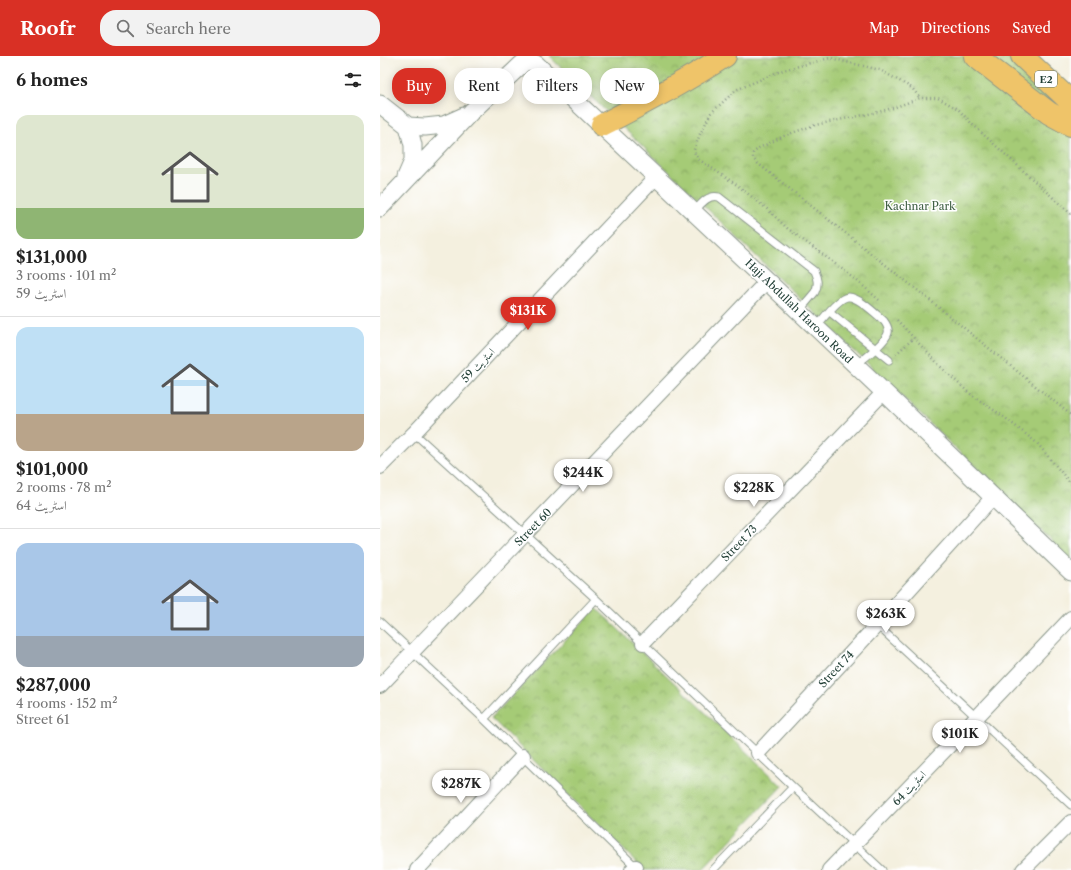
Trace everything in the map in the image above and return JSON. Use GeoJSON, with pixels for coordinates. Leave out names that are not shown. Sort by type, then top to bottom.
{"type":"FeatureCollection","features":[{"type":"Feature","properties":{"kind":"highway"},"geometry":{"type":"LineString","coordinates":[[602,125],[656,97],[725,56]]}},
{"type":"Feature","properties":{"kind":"highway"},"geometry":{"type":"LineString","coordinates":[[975,56],[1050,114],[1071,125]]}},
{"type":"Feature","properties":{"kind":"highway","name":"E2"},"geometry":{"type":"LineString","coordinates":[[1022,56],[1071,102]]}},
{"type":"Feature","properties":{"kind":"street","name":"Haji Abdullah Haroon Road"},"geometry":{"type":"LineString","coordinates":[[471,112],[526,61],[536,64],[767,280],[1071,572]]}},
{"type":"Feature","properties":{"kind":"street"},"geometry":{"type":"LineString","coordinates":[[380,104],[408,126],[413,145],[413,161],[404,182]]}},
{"type":"Feature","properties":{"kind":"street"},"geometry":{"type":"LineString","coordinates":[[408,126],[444,125],[471,112]]}},
{"type":"Feature","properties":{"kind":"street"},"geometry":{"type":"LineString","coordinates":[[380,208],[471,112]]}},
{"type":"Feature","properties":{"kind":"street","name":"اسٹریٹ 59"},"geometry":{"type":"LineString","coordinates":[[380,467],[657,176]]}},
{"type":"Feature","properties":{"kind":"street","name":"Street 60"},"geometry":{"type":"LineString","coordinates":[[380,686],[767,280]]}},
{"type":"Feature","properties":{"kind":"street","name":"Street 73"},"geometry":{"type":"LineString","coordinates":[[643,642],[884,392]]}},
{"type":"Feature","properties":{"kind":"street","name":"Street 74"},"geometry":{"type":"LineString","coordinates":[[758,753],[877,625],[993,496]]}},
{"type":"Feature","properties":{"kind":"street","name":"اسٹریٹ 64"},"geometry":{"type":"LineString","coordinates":[[829,870],[1071,618]]}},
{"type":"Feature","properties":{"kind":"street"},"geometry":{"type":"LineString","coordinates":[[417,870],[523,756]]}},
{"type":"Feature","properties":{"kind":"street"},"geometry":{"type":"LineString","coordinates":[[1023,870],[1071,822]]}},
{"type":"Feature","properties":{"kind":"lane"},"geometry":{"type":"LineString","coordinates":[[694,212],[710,197],[719,197],[814,271],[817,277],[817,288],[799,311]]}},
{"type":"Feature","properties":{"kind":"lane"},"geometry":{"type":"LineString","coordinates":[[816,327],[844,298],[848,297],[852,297],[860,302],[884,321],[887,325],[888,335],[875,349],[856,365]]}},
{"type":"Feature","properties":{"kind":"lane"},"geometry":{"type":"LineString","coordinates":[[830,312],[889,360]]}},
{"type":"Feature","properties":{"kind":"lane"},"geometry":{"type":"LineString","coordinates":[[414,433],[643,642],[793,787],[882,870]]}},
{"type":"Feature","properties":{"kind":"lane"},"geometry":{"type":"LineString","coordinates":[[484,719],[596,599]]}},
{"type":"Feature","properties":{"kind":"lane"},"geometry":{"type":"LineString","coordinates":[[380,622],[523,756],[636,869]]}},
{"type":"Feature","properties":{"kind":"lane"},"geometry":{"type":"LineString","coordinates":[[877,625],[1071,805]]}},
{"type":"Feature","properties":{"kind":"lane"},"geometry":{"type":"LineString","coordinates":[[713,870],[793,787]]}},
{"type":"Feature","properties":{"kind":"path"},"geometry":{"type":"LineString","coordinates":[[880,302],[854,278],[787,228],[767,209],[698,158],[694,150],[711,112],[736,90],[783,70],[830,58],[880,70],[912,88],[920,98]]}},
{"type":"Feature","properties":{"kind":"path"},"geometry":{"type":"LineString","coordinates":[[1071,214],[973,125],[958,109],[938,98],[920,98],[878,112],[815,125],[786,135],[758,148],[753,153],[753,158],[1071,415]]}},
{"type":"Feature","properties":{"kind":"path"},"geometry":{"type":"LineString","coordinates":[[894,317],[941,367],[969,393],[1037,443],[1071,484]]}},
{"type":"Feature","properties":{"kind":"path"},"geometry":{"type":"LineString","coordinates":[[889,360],[914,338]]}},
{"type":"Feature","properties":{"kind":"green space","name":"Kachnar Park"},"geometry":{"type":"Polygon","coordinates":[[[549,56],[1013,56],[1071,111],[1071,560],[592,98],[592,68],[561,68],[549,56]]]}},
{"type":"Feature","properties":{"kind":"green space"},"geometry":{"type":"Polygon","coordinates":[[[596,608],[782,786],[702,870],[644,870],[491,718],[596,608]]]}}]}
